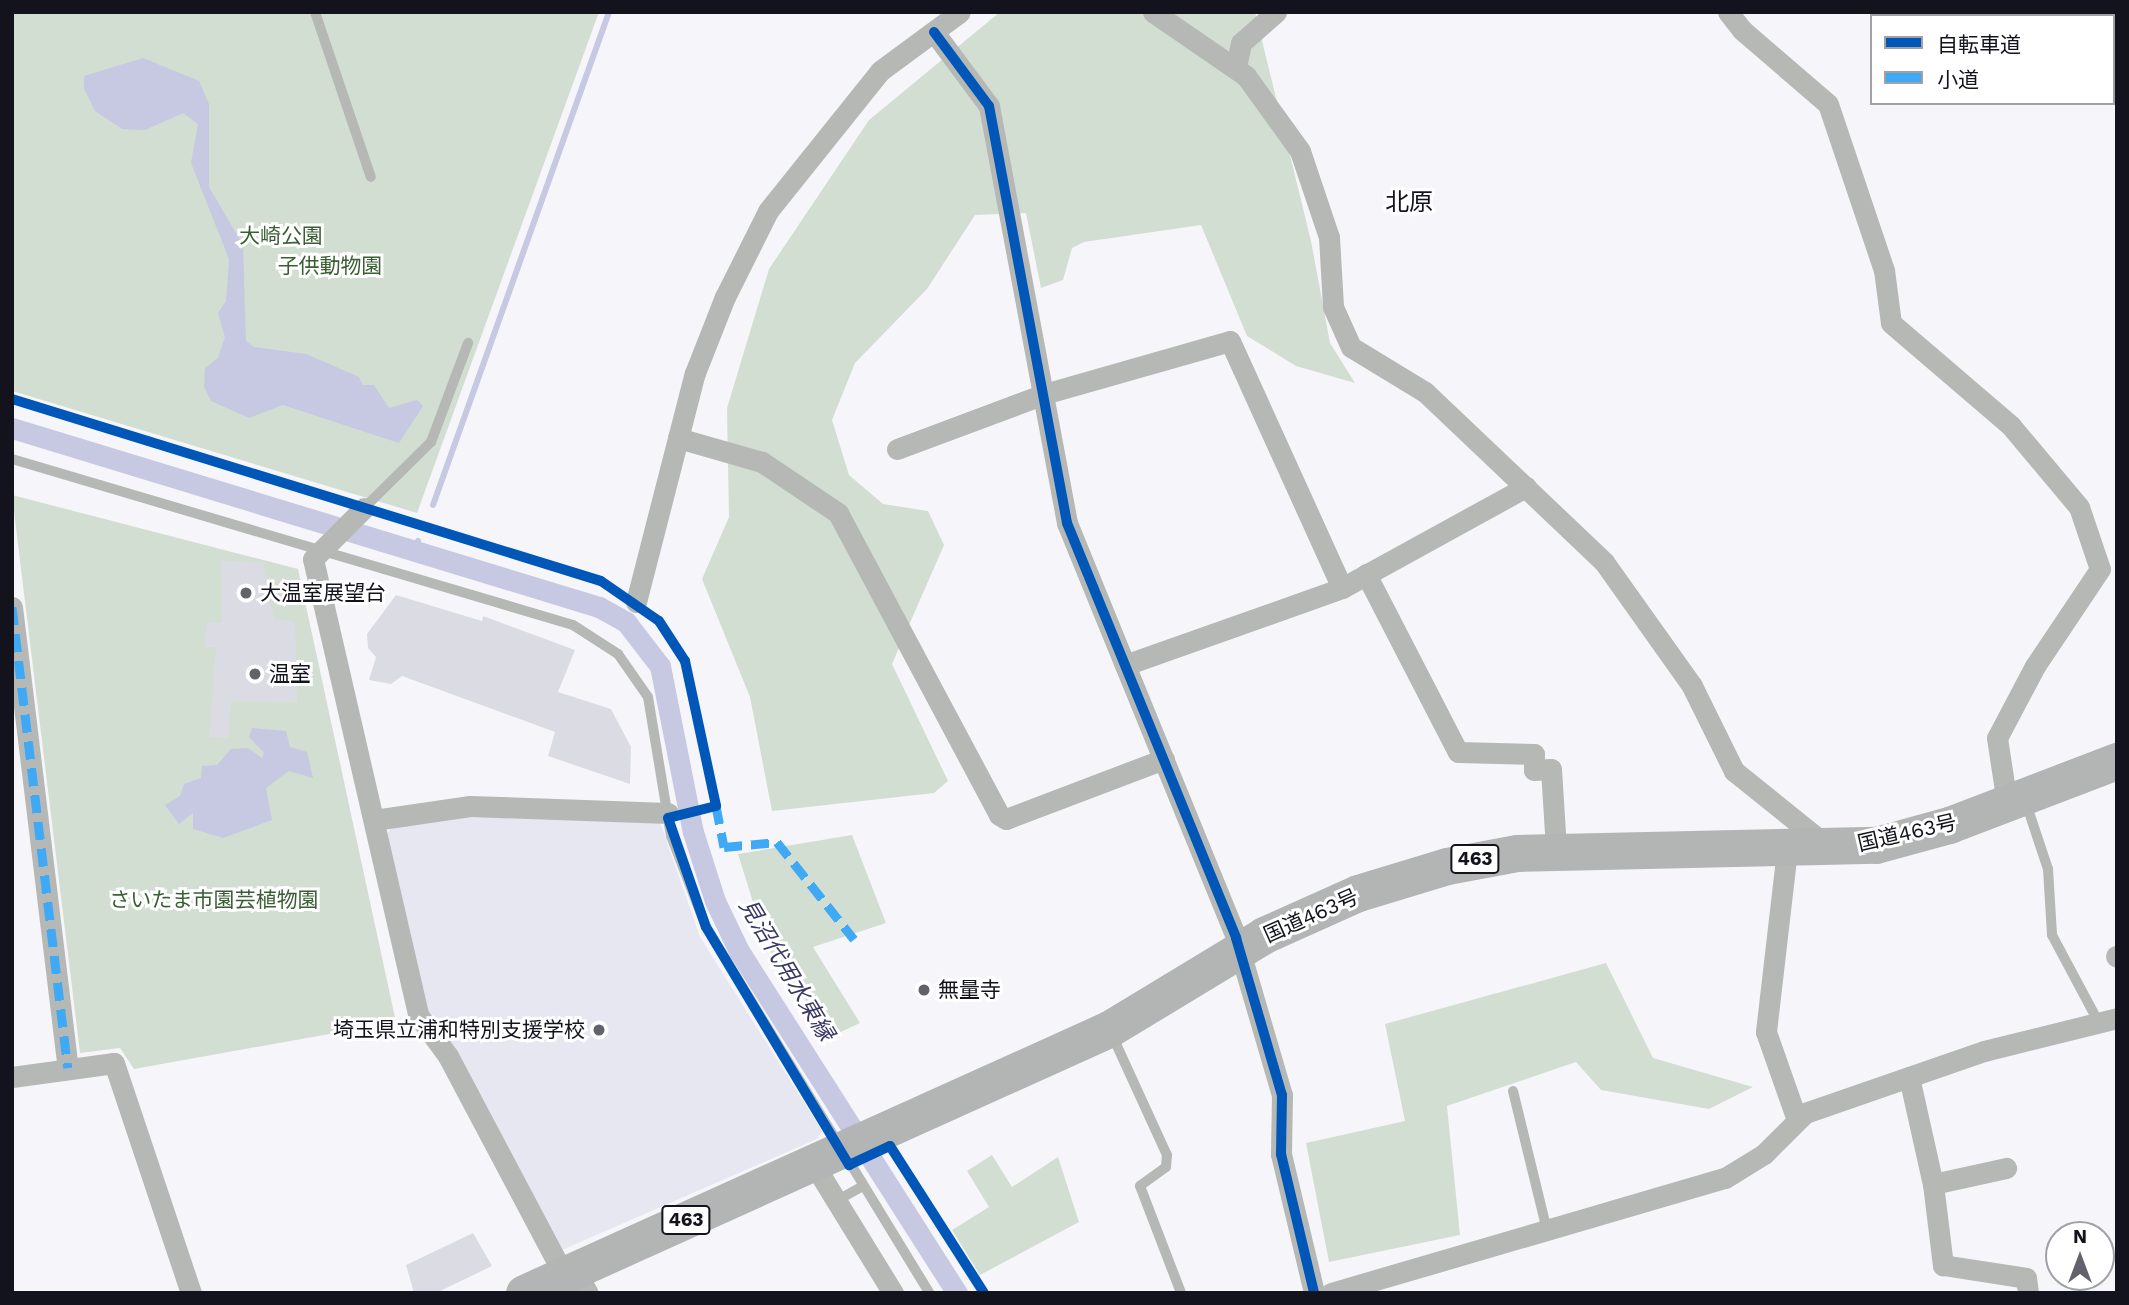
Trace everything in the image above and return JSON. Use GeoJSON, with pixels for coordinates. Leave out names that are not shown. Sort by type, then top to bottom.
{"type":"FeatureCollection","features":[{"type":"Feature","properties":{"kind":"highway","name":"国道463号"},"geometry":{"type":"LineString","coordinates":[[524,1293],[575,1279],[833,1154],[1110,1029],[1240,949],[1358,893],[1478,858],[1556,849],[1787,850],[1876,845],[2015,800],[2117,761]]}},
{"type":"Feature","properties":{"kind":"street"},"geometry":{"type":"LineString","coordinates":[[636,602],[678,438],[725,297],[768,211],[848,106],[880,71],[960,12]]}},
{"type":"Feature","properties":{"kind":"street"},"geometry":{"type":"LineString","coordinates":[[1153,12],[1236,67],[1300,151],[1329,237],[1333,307],[1351,347],[1425,392],[1604,562],[1692,686],[1734,771],[1830,848]]}},
{"type":"Feature","properties":{"kind":"street"},"geometry":{"type":"LineString","coordinates":[[1236,67],[1241,43],[1276,12]]}},
{"type":"Feature","properties":{"kind":"street"},"geometry":{"type":"LineString","coordinates":[[1728,12],[1828,104],[1884,270],[1891,323],[2011,426],[2079,507],[2100,569],[2035,666],[1997,738],[2015,800]]}},
{"type":"Feature","properties":{"kind":"street"},"geometry":{"type":"LineString","coordinates":[[934,32],[989,106],[1012,254],[1027,297],[1067,523],[1240,949],[1282,1095],[1281,1154],[1314,1293]]}},
{"type":"Feature","properties":{"kind":"street"},"geometry":{"type":"LineString","coordinates":[[898,449],[1044,394],[1230,341],[1342,588]]}},
{"type":"Feature","properties":{"kind":"street"},"geometry":{"type":"LineString","coordinates":[[678,438],[762,462],[838,513],[999,815],[1006,819],[1164,759]]}},
{"type":"Feature","properties":{"kind":"street"},"geometry":{"type":"LineString","coordinates":[[1125,665],[1342,588],[1526,487]]}},
{"type":"Feature","properties":{"kind":"street"},"geometry":{"type":"LineString","coordinates":[[364,508],[319,549],[313,559],[418,1015],[448,1056],[575,1279]]}},
{"type":"Feature","properties":{"kind":"street"},"geometry":{"type":"LineString","coordinates":[[1366,575],[1458,752],[1534,754],[1534,770],[1551,769],[1556,849]]}},
{"type":"Feature","properties":{"kind":"street"},"geometry":{"type":"LineString","coordinates":[[12,607],[68,1068]]}},
{"type":"Feature","properties":{"kind":"street"},"geometry":{"type":"LineString","coordinates":[[374,821],[470,806],[668,813]]}},
{"type":"Feature","properties":{"kind":"street"},"geometry":{"type":"LineString","coordinates":[[1787,850],[1766,1032],[1797,1120]]}},
{"type":"Feature","properties":{"kind":"street"},"geometry":{"type":"LineString","coordinates":[[1331,1293],[1395,1284],[1547,1230],[1725,1178],[1764,1154],[1797,1120],[1984,1051],[2108,1021]]}},
{"type":"Feature","properties":{"kind":"street"},"geometry":{"type":"LineString","coordinates":[[12,1077],[114,1063],[191,1293]]}},
{"type":"Feature","properties":{"kind":"street"},"geometry":{"type":"LineString","coordinates":[[1909,1077],[1933,1184],[1943,1265],[2026,1279],[2028,1293]]}},
{"type":"Feature","properties":{"kind":"street"},"geometry":{"type":"LineString","coordinates":[[833,1154],[836,1201],[893,1293]]}},
{"type":"Feature","properties":{"kind":"street"},"geometry":{"type":"LineString","coordinates":[[1933,1184],[2006,1168]]}},
{"type":"Feature","properties":{"kind":"lane"},"geometry":{"type":"LineString","coordinates":[[315,12],[371,177]]}},
{"type":"Feature","properties":{"kind":"lane"},"geometry":{"type":"LineString","coordinates":[[364,508],[430,442],[468,343]]}},
{"type":"Feature","properties":{"kind":"lane"},"geometry":{"type":"LineString","coordinates":[[12,459],[573,625],[618,654],[648,697],[668,813],[706,927],[833,1154],[861,1187],[929,1293]]}},
{"type":"Feature","properties":{"kind":"lane"},"geometry":{"type":"LineString","coordinates":[[2015,800],[2048,869],[2052,935],[2108,1021]]}},
{"type":"Feature","properties":{"kind":"lane"},"geometry":{"type":"LineString","coordinates":[[1110,1029],[1167,1155],[1166,1167],[1140,1186],[1181,1293]]}},
{"type":"Feature","properties":{"kind":"lane"},"geometry":{"type":"LineString","coordinates":[[1513,1091],[1547,1230]]}},
{"type":"Feature","properties":{"kind":"lane"},"geometry":{"type":"LineString","coordinates":[[836,1201],[861,1187]]}},
{"type":"Feature","properties":{"kind":"shaded area","name":"埼玉県立浦和特別支援学校"},"geometry":{"type":"Polygon","coordinates":[[[478,811],[653,820],[661,825],[700,937],[822,1131],[817,1139],[562,1250],[428,1014],[386,835],[393,825],[478,811]]]}},
{"type":"Feature","properties":{"kind":"green space","name":"大崎公園"},"geometry":{"type":"Polygon","coordinates":[[[12,12],[599,12],[417,513],[12,391],[12,12]]]}},
{"type":"Feature","properties":{"kind":"green space"},"geometry":{"type":"Polygon","coordinates":[[[1000,12],[1255,12],[1311,241],[1330,343],[1355,383],[1296,366],[1247,336],[1201,225],[1084,242],[1072,248],[1063,280],[1041,288],[1026,213],[975,215],[927,289],[855,363],[832,420],[849,475],[883,504],[928,511],[944,545],[892,664],[948,781],[934,793],[772,811],[750,697],[702,579],[729,517],[727,408],[769,269],[869,120],[1000,12]]]}},
{"type":"Feature","properties":{"kind":"green space","name":"さいたま市園芸植物園"},"geometry":{"type":"Polygon","coordinates":[[[12,495],[298,569],[396,1022],[134,1069],[120,1048],[80,1053],[12,495]]]}},
{"type":"Feature","properties":{"kind":"green space"},"geometry":{"type":"Polygon","coordinates":[[[852,835],[886,923],[813,947],[860,1023],[832,1036],[767,947],[738,854],[852,835]]]}},
{"type":"Feature","properties":{"kind":"green space"},"geometry":{"type":"Polygon","coordinates":[[[1606,963],[1653,1058],[1753,1087],[1709,1109],[1601,1090],[1576,1062],[1447,1106],[1460,1235],[1329,1262],[1306,1143],[1405,1121],[1385,1024],[1606,963]]]}},
{"type":"Feature","properties":{"kind":"green space"},"geometry":{"type":"Polygon","coordinates":[[[992,1155],[1012,1187],[1058,1157],[1079,1222],[980,1275],[952,1230],[989,1207],[967,1171],[992,1155]]]}},
{"type":"Feature","properties":{"kind":"water"},"geometry":{"type":"Polygon","coordinates":[[[143,58],[199,81],[209,104],[209,187],[243,245],[246,341],[254,347],[306,354],[359,377],[363,385],[374,385],[389,408],[417,400],[423,406],[399,443],[283,405],[249,418],[211,401],[204,387],[205,368],[218,358],[225,337],[218,313],[226,301],[229,259],[191,163],[198,124],[183,113],[145,130],[122,129],[95,111],[84,89],[84,76],[143,58]]]}},
{"type":"Feature","properties":{"kind":"water"},"geometry":{"type":"Polygon","coordinates":[[[252,728],[286,731],[290,747],[307,752],[313,778],[289,771],[266,788],[272,820],[223,838],[193,829],[193,813],[179,824],[165,805],[180,796],[184,784],[201,778],[202,766],[217,765],[231,749],[248,748],[262,758],[264,753],[249,737],[252,728]]]}},
{"type":"Feature","properties":{"kind":"building","name":"温室"},"geometry":{"type":"Polygon","coordinates":[[[221,561],[263,563],[274,619],[295,622],[297,702],[231,701],[229,738],[209,737],[216,647],[205,647],[207,622],[222,623],[221,561]]]}},
{"type":"Feature","properties":{"kind":"building"},"geometry":{"type":"Polygon","coordinates":[[[396,595],[482,621],[483,616],[575,650],[558,692],[611,709],[631,747],[630,784],[548,756],[555,732],[402,676],[391,684],[369,680],[376,657],[368,648],[367,634],[396,595]]]}},
{"type":"Feature","properties":{"kind":"building"},"geometry":{"type":"Polygon","coordinates":[[[473,1233],[492,1266],[436,1293],[414,1293],[406,1265],[473,1233]]]}},
{"type":"Feature","properties":{"kind":"waterway"},"geometry":{"type":"LineString","coordinates":[[433,505],[609,12]]}},
{"type":"Feature","properties":{"kind":"waterway","name":"見沼代用水東縁"},"geometry":{"type":"LineString","coordinates":[[12,428],[599,607],[626,622],[660,666],[693,832],[715,901],[739,951],[957,1293]]}},
{"type":"Feature","properties":{"kind":"waterway"},"geometry":{"type":"LineString","coordinates":[[414,551],[418,541]]}},
{"type":"Feature","properties":{"kind":"marked path"},"geometry":{"type":"LineString","coordinates":[[12,607],[68,1068]]}},
{"type":"Feature","properties":{"kind":"marked path"},"geometry":{"type":"LineString","coordinates":[[716,806],[724,847],[777,842],[854,939]]}},
{"type":"Feature","properties":{"kind":"cycle path"},"geometry":{"type":"LineString","coordinates":[[934,32],[989,106],[1067,523],[1236,938],[1282,1095],[1281,1154],[1314,1293]]}},
{"type":"Feature","properties":{"kind":"cycle path"},"geometry":{"type":"LineString","coordinates":[[12,399],[601,581],[659,621],[685,661],[716,806],[668,818],[706,927],[849,1165],[890,1146],[984,1293]]}},
{"type":"Feature","properties":{"kind":"place","name":"大温室展望台"},"geometry":{"type":"Point","coordinates":[246,593]}},
{"type":"Feature","properties":{"kind":"place","name":"温室"},"geometry":{"type":"Point","coordinates":[255,674]}},
{"type":"Feature","properties":{"kind":"place","name":"無量寺"},"geometry":{"type":"Point","coordinates":[924,990]}},
{"type":"Feature","properties":{"kind":"place","name":"埼玉県立浦和特別支援学校"},"geometry":{"type":"Point","coordinates":[599,1030]}},
{"type":"Feature","properties":{"kind":"district","name":"北原"},"geometry":{"type":"Point","coordinates":[1409,203]}},
{"type":"Feature","properties":{"kind":"park label","name":"子供動物園"},"geometry":{"type":"Point","coordinates":[330,266]}}]}
